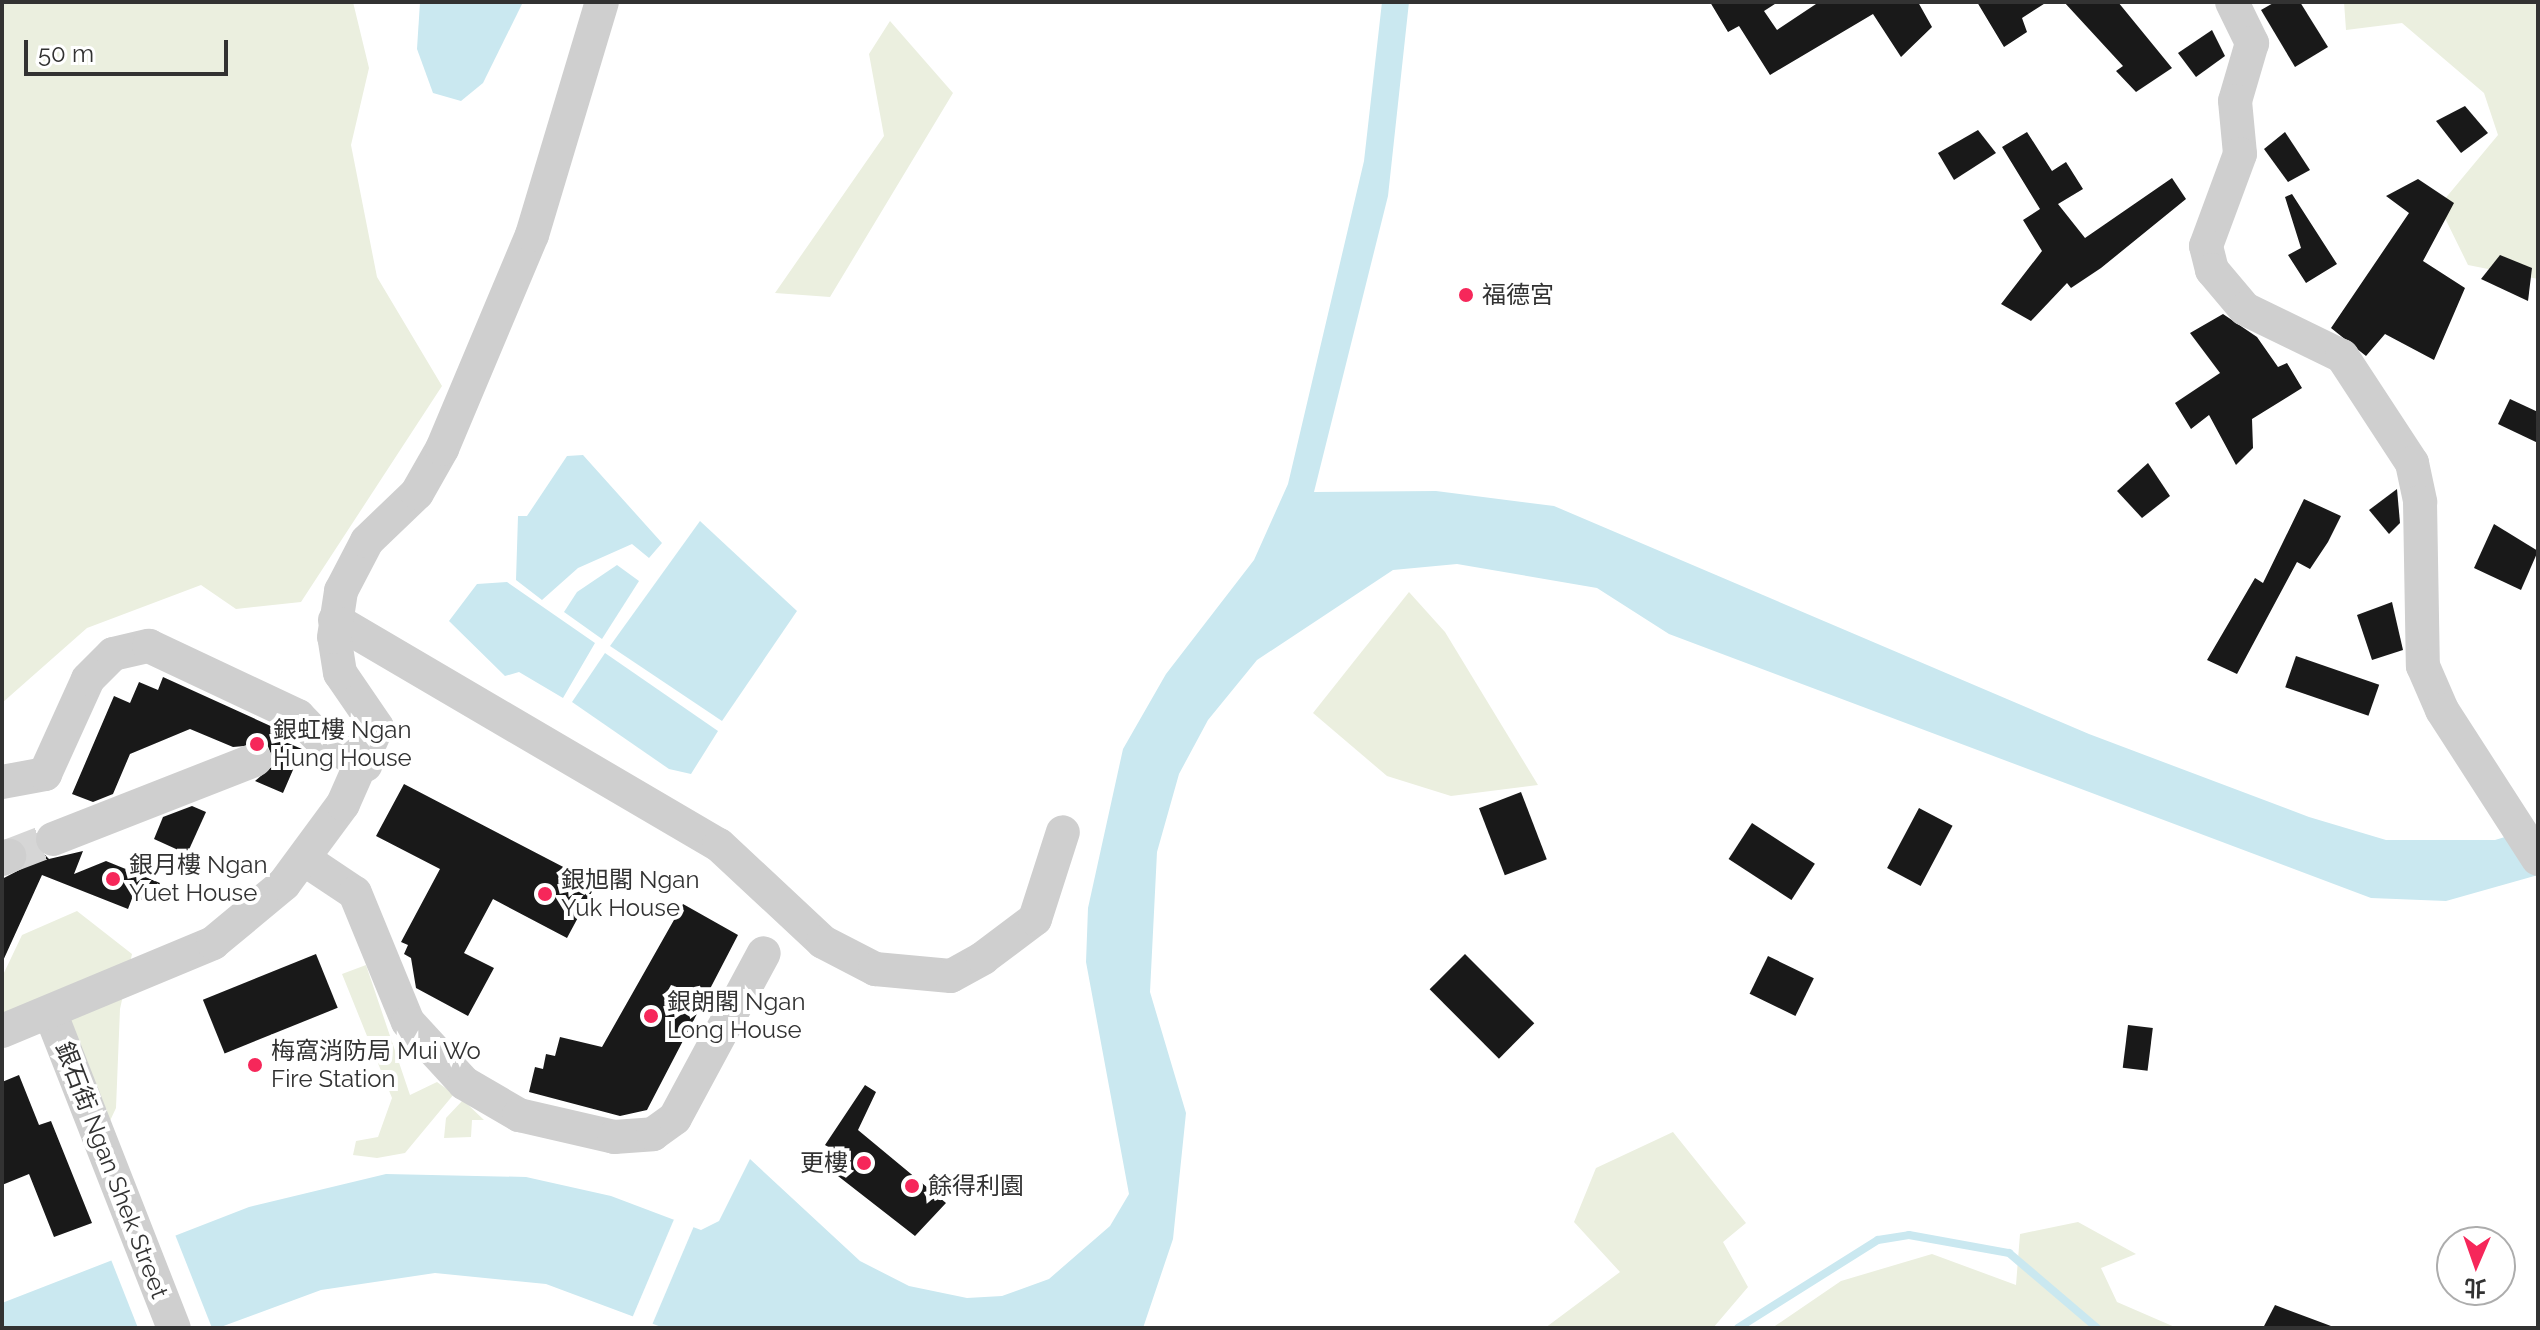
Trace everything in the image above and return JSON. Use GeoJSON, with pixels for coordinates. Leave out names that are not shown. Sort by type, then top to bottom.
{"type":"FeatureCollection","features":[{"type":"Feature","properties":{"kind":"street"},"geometry":{"type":"LineString","coordinates":[[2,1031],[213,943],[304,859],[365,765],[377,727],[343,683],[335,620],[356,557],[417,493],[442,449],[532,235],[602,2]]}},
{"type":"Feature","properties":{"kind":"street"},"geometry":{"type":"LineString","coordinates":[[2232,2],[2252,43],[2235,101],[2240,154],[2206,246],[2212,270],[2245,309],[2342,356],[2412,463],[2420,502],[2423,666],[2538,859]]}},
{"type":"Feature","properties":{"kind":"street"},"geometry":{"type":"LineString","coordinates":[[335,620],[707,837],[823,942],[875,969],[951,976],[983,958],[1035,919],[1063,832]]}},
{"type":"Feature","properties":{"kind":"street"},"geometry":{"type":"LineString","coordinates":[[2,782],[45,774],[88,679],[113,654],[149,646],[298,716],[321,740],[365,765]]}},
{"type":"Feature","properties":{"kind":"street"},"geometry":{"type":"LineString","coordinates":[[53,839],[255,760]]}},
{"type":"Feature","properties":{"kind":"street"},"geometry":{"type":"LineString","coordinates":[[304,859],[332,872],[364,906],[396,999],[440,1062],[519,1115],[614,1137],[653,1134],[675,1118],[764,953]]}},
{"type":"Feature","properties":{"kind":"street","name":"銀石街 Ngan Shek Street"},"geometry":{"type":"LineString","coordinates":[[50,1012],[174,1328]]}},
{"type":"Feature","properties":{"kind":"green space"},"geometry":{"type":"Polygon","coordinates":[[[2,2],[353,2],[369,68],[351,145],[377,277],[442,386],[301,602],[236,609],[201,585],[87,628],[2,703],[2,2]]]}},
{"type":"Feature","properties":{"kind":"green space"},"geometry":{"type":"Polygon","coordinates":[[[2344,2],[2538,2],[2538,279],[2468,265],[2439,206],[2498,135],[2484,93],[2402,23],[2346,30],[2344,2]]]}},
{"type":"Feature","properties":{"kind":"green space"},"geometry":{"type":"Polygon","coordinates":[[[890,21],[953,93],[830,297],[775,293],[884,136],[869,54],[890,21]]]}},
{"type":"Feature","properties":{"kind":"green space"},"geometry":{"type":"Polygon","coordinates":[[[1409,592],[1445,632],[1538,785],[1451,796],[1387,776],[1313,713],[1409,592]]]}},
{"type":"Feature","properties":{"kind":"green space"},"geometry":{"type":"Polygon","coordinates":[[[77,911],[132,954],[120,1009],[116,1108],[108,1125],[45,1036],[2,1018],[2,977],[22,935],[77,911]]]}},
{"type":"Feature","properties":{"kind":"green space"},"geometry":{"type":"Polygon","coordinates":[[[366,965],[410,1095],[437,1082],[454,1094],[405,1153],[377,1158],[353,1155],[356,1141],[378,1137],[392,1098],[342,974],[366,965]]]}},
{"type":"Feature","properties":{"kind":"green space"},"geometry":{"type":"Polygon","coordinates":[[[463,1100],[484,1120],[472,1120],[471,1137],[444,1138],[446,1118],[463,1100]]]}},
{"type":"Feature","properties":{"kind":"green space"},"geometry":{"type":"Polygon","coordinates":[[[1673,1132],[1746,1223],[1723,1242],[1748,1287],[1713,1328],[1545,1328],[1620,1272],[1574,1222],[1596,1168],[1673,1132]]]}},
{"type":"Feature","properties":{"kind":"green space"},"geometry":{"type":"Polygon","coordinates":[[[2078,1222],[2136,1254],[2101,1268],[2117,1302],[2177,1328],[1772,1328],[1841,1281],[1932,1254],[2016,1285],[2020,1234],[2078,1222]]]}},
{"type":"Feature","properties":{"kind":"water"},"geometry":{"type":"Polygon","coordinates":[[[420,2],[523,2],[483,83],[461,101],[433,93],[417,49],[420,2]]]}},
{"type":"Feature","properties":{"kind":"water"},"geometry":{"type":"Polygon","coordinates":[[[1382,2],[1409,2],[1388,196],[1314,492],[1436,491],[1554,506],[2089,734],[2309,817],[2386,840],[2495,840],[2538,827],[2538,875],[2446,901],[2371,898],[1669,634],[1597,588],[1457,564],[1393,570],[1257,660],[1208,720],[1179,774],[1157,852],[1150,992],[1186,1113],[1173,1239],[1143,1328],[664,1328],[546,1284],[435,1273],[321,1290],[218,1328],[2,1328],[2,1303],[249,1207],[386,1174],[526,1177],[611,1196],[701,1230],[719,1221],[750,1159],[860,1261],[909,1286],[967,1298],[1002,1296],[1049,1279],[1110,1226],[1129,1194],[1086,962],[1088,908],[1123,749],[1166,674],[1254,560],[1288,484],[1364,161],[1382,2]]]}},
{"type":"Feature","properties":{"kind":"water"},"geometry":{"type":"Polygon","coordinates":[[[583,455],[662,543],[649,558],[632,544],[578,568],[542,600],[516,580],[518,516],[527,516],[567,456],[583,455]]]}},
{"type":"Feature","properties":{"kind":"water"},"geometry":{"type":"Polygon","coordinates":[[[700,521],[797,611],[722,721],[610,646],[700,521]]]}},
{"type":"Feature","properties":{"kind":"water"},"geometry":{"type":"Polygon","coordinates":[[[617,565],[639,581],[602,639],[564,612],[577,592],[617,565]]]}},
{"type":"Feature","properties":{"kind":"water"},"geometry":{"type":"Polygon","coordinates":[[[507,582],[595,643],[563,698],[519,672],[505,676],[449,621],[477,584],[507,582]]]}},
{"type":"Feature","properties":{"kind":"water"},"geometry":{"type":"Polygon","coordinates":[[[605,653],[718,731],[691,774],[669,769],[572,702],[605,653]]]}},
{"type":"Feature","properties":{"kind":"pier"},"geometry":{"type":"Polygon","coordinates":[[[675,1217],[694,1225],[651,1326],[632,1318],[675,1217]]]}},
{"type":"Feature","properties":{"kind":"pier"},"geometry":{"type":"Polygon","coordinates":[[[174,1232],[212,1328],[138,1328],[110,1257],[174,1232]]]}},
{"type":"Feature","properties":{"kind":"building"},"geometry":{"type":"Polygon","coordinates":[[[1710,2],[1778,2],[1764,11],[1777,30],[1819,2],[1918,2],[1932,27],[1901,57],[1873,14],[1770,75],[1739,26],[1728,32],[1710,2]]]}},
{"type":"Feature","properties":{"kind":"building"},"geometry":{"type":"Polygon","coordinates":[[[1977,2],[2047,2],[2022,18],[2027,32],[2004,47],[1977,2]]]}},
{"type":"Feature","properties":{"kind":"building"},"geometry":{"type":"Polygon","coordinates":[[[2064,2],[2118,2],[2172,68],[2136,92],[2116,71],[2123,66],[2064,2]]]}},
{"type":"Feature","properties":{"kind":"building"},"geometry":{"type":"Polygon","coordinates":[[[2275,2],[2300,2],[2328,47],[2295,67],[2261,10],[2275,2]]]}},
{"type":"Feature","properties":{"kind":"building"},"geometry":{"type":"Polygon","coordinates":[[[2212,30],[2225,56],[2196,77],[2178,53],[2212,30]]]}},
{"type":"Feature","properties":{"kind":"building"},"geometry":{"type":"Polygon","coordinates":[[[2465,106],[2488,133],[2461,153],[2436,121],[2465,106]]]}},
{"type":"Feature","properties":{"kind":"building"},"geometry":{"type":"Polygon","coordinates":[[[1978,130],[1996,153],[1954,180],[1938,153],[1978,130]]]}},
{"type":"Feature","properties":{"kind":"building"},"geometry":{"type":"Polygon","coordinates":[[[2027,132],[2052,171],[2066,162],[2083,189],[2058,204],[2085,238],[2172,178],[2186,199],[2101,268],[2071,288],[2067,283],[2031,321],[2001,304],[2042,251],[2023,220],[2040,209],[2002,147],[2027,132]]]}},
{"type":"Feature","properties":{"kind":"building"},"geometry":{"type":"Polygon","coordinates":[[[2285,132],[2310,170],[2288,182],[2264,149],[2285,132]]]}},
{"type":"Feature","properties":{"kind":"building"},"geometry":{"type":"Polygon","coordinates":[[[2418,179],[2454,203],[2423,261],[2465,288],[2434,360],[2385,334],[2366,356],[2331,328],[2409,213],[2386,196],[2418,179]]]}},
{"type":"Feature","properties":{"kind":"building"},"geometry":{"type":"Polygon","coordinates":[[[2292,194],[2337,264],[2306,283],[2288,255],[2301,248],[2285,197],[2292,194]]]}},
{"type":"Feature","properties":{"kind":"building"},"geometry":{"type":"Polygon","coordinates":[[[2500,255],[2532,268],[2528,301],[2481,279],[2500,255]]]}},
{"type":"Feature","properties":{"kind":"building"},"geometry":{"type":"Polygon","coordinates":[[[2223,314],[2257,337],[2278,367],[2287,363],[2302,388],[2252,419],[2253,448],[2236,465],[2209,415],[2191,429],[2175,403],[2220,373],[2190,333],[2223,314]]]}},
{"type":"Feature","properties":{"kind":"building"},"geometry":{"type":"Polygon","coordinates":[[[2510,399],[2538,412],[2538,443],[2498,424],[2510,399]]]}},
{"type":"Feature","properties":{"kind":"building"},"geometry":{"type":"Polygon","coordinates":[[[2148,463],[2170,496],[2142,518],[2117,491],[2148,463]]]}},
{"type":"Feature","properties":{"kind":"building"},"geometry":{"type":"Polygon","coordinates":[[[2397,489],[2400,523],[2389,534],[2369,510],[2397,489]]]}},
{"type":"Feature","properties":{"kind":"building"},"geometry":{"type":"Polygon","coordinates":[[[2304,499],[2341,516],[2328,542],[2310,569],[2297,562],[2237,674],[2207,660],[2255,578],[2263,583],[2304,499]]]}},
{"type":"Feature","properties":{"kind":"building"},"geometry":{"type":"Polygon","coordinates":[[[2494,524],[2538,551],[2521,590],[2474,568],[2494,524]]]}},
{"type":"Feature","properties":{"kind":"building"},"geometry":{"type":"Polygon","coordinates":[[[2392,602],[2403,650],[2372,660],[2357,615],[2392,602]]]}},
{"type":"Feature","properties":{"kind":"building"},"geometry":{"type":"Polygon","coordinates":[[[2296,656],[2379,685],[2368,716],[2285,687],[2296,656]]]}},
{"type":"Feature","properties":{"kind":"building","name":"銀虹樓 Ngan Hung House"},"geometry":{"type":"Polygon","coordinates":[[[163,677],[286,733],[283,741],[302,749],[283,793],[255,781],[275,764],[267,744],[233,747],[190,729],[130,754],[113,794],[93,802],[72,794],[114,696],[130,703],[139,682],[158,690],[163,677]]]}},
{"type":"Feature","properties":{"kind":"building","name":"銀旭閣 Ngan Yuk House"},"geometry":{"type":"Polygon","coordinates":[[[404,784],[596,884],[567,938],[493,899],[464,953],[494,968],[468,1016],[416,988],[411,958],[404,954],[408,945],[401,942],[440,869],[376,836],[404,784]]]}},
{"type":"Feature","properties":{"kind":"building"},"geometry":{"type":"Polygon","coordinates":[[[1521,792],[1547,859],[1505,875],[1479,808],[1521,792]]]}},
{"type":"Feature","properties":{"kind":"building"},"geometry":{"type":"Polygon","coordinates":[[[192,806],[206,812],[187,854],[154,839],[163,817],[192,806]]]}},
{"type":"Feature","properties":{"kind":"building"},"geometry":{"type":"Polygon","coordinates":[[[1919,808],[1953,826],[1921,886],[1887,868],[1919,808]]]}},
{"type":"Feature","properties":{"kind":"building"},"geometry":{"type":"Polygon","coordinates":[[[1752,823],[1815,864],[1791,900],[1729,859],[1752,823]]]}},
{"type":"Feature","properties":{"kind":"building"},"geometry":{"type":"Polygon","coordinates":[[[26,836],[49,859],[83,851],[74,874],[106,861],[160,883],[151,904],[133,896],[128,909],[42,875],[2,963],[2,879],[25,867],[26,836]]]}},
{"type":"Feature","properties":{"kind":"building","name":"銀朗閣 Ngan Long House"},"geometry":{"type":"Polygon","coordinates":[[[683,904],[738,935],[647,1110],[620,1116],[529,1092],[535,1067],[543,1069],[546,1054],[555,1056],[560,1037],[602,1047],[683,904]]]}},
{"type":"Feature","properties":{"kind":"building"},"geometry":{"type":"Polygon","coordinates":[[[316,954],[338,1008],[225,1053],[203,1000],[316,954]]]}},
{"type":"Feature","properties":{"kind":"building"},"geometry":{"type":"Polygon","coordinates":[[[1465,954],[1534,1023],[1499,1059],[1430,989],[1465,954]]]}},
{"type":"Feature","properties":{"kind":"building"},"geometry":{"type":"Polygon","coordinates":[[[1768,956],[1814,978],[1795,1016],[1750,994],[1768,956]]]}},
{"type":"Feature","properties":{"kind":"building"},"geometry":{"type":"Polygon","coordinates":[[[2128,1025],[2153,1028],[2148,1071],[2123,1068],[2128,1025]]]}},
{"type":"Feature","properties":{"kind":"building"},"geometry":{"type":"Polygon","coordinates":[[[19,1075],[39,1125],[51,1121],[92,1223],[54,1237],[29,1174],[2,1185],[2,1082],[19,1075]]]}},
{"type":"Feature","properties":{"kind":"building"},"geometry":{"type":"Polygon","coordinates":[[[865,1085],[876,1092],[858,1130],[946,1203],[915,1236],[829,1169],[840,1154],[825,1145],[865,1085]]]}},
{"type":"Feature","properties":{"kind":"building"},"geometry":{"type":"Polygon","coordinates":[[[2275,1305],[2331,1326],[2331,1328],[2263,1328],[2275,1305]]]}},
{"type":"Feature","properties":{"kind":"waterway"},"geometry":{"type":"LineString","coordinates":[[1738,1328],[1878,1240],[1909,1235],[2009,1253],[2097,1328]]}},
{"type":"Feature","properties":{"kind":"tunnel"},"geometry":{"type":"LineString","coordinates":[[9,856],[53,839]]}},
{"type":"Feature","properties":{"kind":"place","name":"福德宮"},"geometry":{"type":"Point","coordinates":[1466,295]}},
{"type":"Feature","properties":{"kind":"place","name":"銀虹樓 Ngan Hung House"},"geometry":{"type":"Point","coordinates":[257,744]}},
{"type":"Feature","properties":{"kind":"place","name":"銀月樓 Ngan Yuet House"},"geometry":{"type":"Point","coordinates":[113,879]}},
{"type":"Feature","properties":{"kind":"place","name":"銀旭閣 Ngan Yuk House"},"geometry":{"type":"Point","coordinates":[545,894]}},
{"type":"Feature","properties":{"kind":"place","name":"銀朗閣 Ngan Long House"},"geometry":{"type":"Point","coordinates":[651,1016]}},
{"type":"Feature","properties":{"kind":"place","name":"梅窩消防局 Mui Wo Fire Station"},"geometry":{"type":"Point","coordinates":[255,1065]}},
{"type":"Feature","properties":{"kind":"place","name":"更樓"},"geometry":{"type":"Point","coordinates":[864,1163]}},
{"type":"Feature","properties":{"kind":"place","name":"餘得利園"},"geometry":{"type":"Point","coordinates":[912,1186]}}]}
